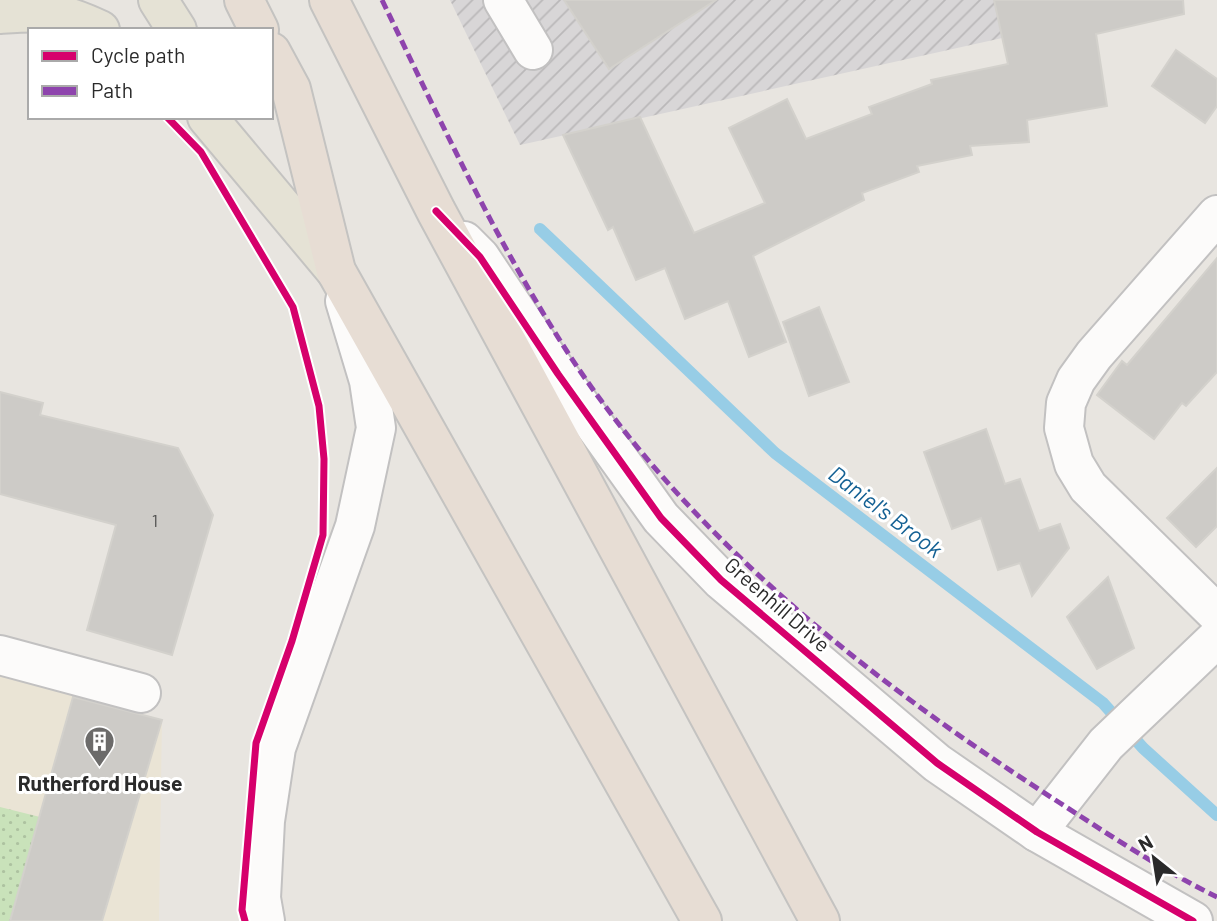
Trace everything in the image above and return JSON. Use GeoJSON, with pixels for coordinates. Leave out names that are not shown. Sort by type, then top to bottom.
{"type":"FeatureCollection","features":[{"type":"Feature","properties":{"kind":"highway"},"geometry":{"type":"LineString","coordinates":[[244,0],[258,28]]}},
{"type":"Feature","properties":{"kind":"highway"},"geometry":{"type":"LineString","coordinates":[[329,1],[436,211],[820,921]]}},
{"type":"Feature","properties":{"kind":"highway"},"geometry":{"type":"LineString","coordinates":[[273,56],[291,89],[336,271],[702,921]]}},
{"type":"Feature","properties":{"kind":"main road"},"geometry":{"type":"LineString","coordinates":[[158,0],[176,28]]}},
{"type":"Feature","properties":{"kind":"main road"},"geometry":{"type":"LineString","coordinates":[[0,14],[41,11],[65,13],[96,28]]}},
{"type":"Feature","properties":{"kind":"main road"},"geometry":{"type":"LineString","coordinates":[[209,119],[336,271]]}},
{"type":"Feature","properties":{"kind":"main road"},"geometry":{"type":"LineString","coordinates":[[236,119],[336,271]]}},
{"type":"Feature","properties":{"kind":"street"},"geometry":{"type":"LineString","coordinates":[[503,0],[533,50]]}},
{"type":"Feature","properties":{"kind":"street","name":"Greenhill Drive"},"geometry":{"type":"LineString","coordinates":[[436,211],[480,257],[566,386],[670,527],[721,580],[937,763],[1037,832],[1193,921]]}},
{"type":"Feature","properties":{"kind":"street"},"geometry":{"type":"LineString","coordinates":[[1217,215],[1082,371],[1066,403],[1064,428],[1074,464],[1088,486],[1217,614]]}},
{"type":"Feature","properties":{"kind":"street"},"geometry":{"type":"LineString","coordinates":[[265,921],[261,898],[265,821],[276,748],[355,526],[376,428],[369,381],[336,271]]}},
{"type":"Feature","properties":{"kind":"street"},"geometry":{"type":"LineString","coordinates":[[1037,832],[1107,744],[1217,638]]}},
{"type":"Feature","properties":{"kind":"street"},"geometry":{"type":"LineString","coordinates":[[0,655],[141,693]]}},
{"type":"Feature","properties":{"kind":"shaded area"},"geometry":{"type":"Polygon","coordinates":[[[450,0],[1174,0],[520,145],[450,0]]]}},
{"type":"Feature","properties":{"kind":"shaded area"},"geometry":{"type":"Polygon","coordinates":[[[0,672],[162,720],[159,921],[0,921],[0,672]]]}},
{"type":"Feature","properties":{"kind":"green space"},"geometry":{"type":"Polygon","coordinates":[[[0,807],[40,817],[10,921],[0,921],[0,807]]]}},
{"type":"Feature","properties":{"kind":"building"},"geometry":{"type":"Polygon","coordinates":[[[564,0],[716,0],[609,69],[564,0]]]}},
{"type":"Feature","properties":{"kind":"building"},"geometry":{"type":"Polygon","coordinates":[[[994,0],[1183,0],[1184,14],[1096,34],[1107,106],[1027,120],[1029,142],[970,146],[972,155],[917,166],[919,172],[862,193],[864,200],[753,256],[786,342],[749,357],[728,301],[685,319],[665,268],[636,280],[613,227],[608,230],[563,135],[640,117],[694,233],[765,203],[729,128],[787,99],[806,139],[872,114],[869,107],[932,84],[931,80],[1008,64],[994,0]]]}},
{"type":"Feature","properties":{"kind":"building"},"geometry":{"type":"Polygon","coordinates":[[[1176,50],[1217,79],[1217,106],[1205,123],[1152,86],[1176,50]]]}},
{"type":"Feature","properties":{"kind":"building"},"geometry":{"type":"Polygon","coordinates":[[[1217,258],[1217,372],[1186,406],[1182,403],[1154,439],[1097,395],[1122,361],[1127,365],[1217,258]]]}},
{"type":"Feature","properties":{"kind":"building"},"geometry":{"type":"Polygon","coordinates":[[[819,307],[849,382],[809,396],[783,322],[819,307]]]}},
{"type":"Feature","properties":{"kind":"building"},"geometry":{"type":"Polygon","coordinates":[[[0,392],[43,403],[40,415],[178,448],[213,515],[172,655],[87,630],[116,525],[0,494],[0,392]]]}},
{"type":"Feature","properties":{"kind":"building"},"geometry":{"type":"Polygon","coordinates":[[[986,429],[1005,484],[1020,479],[1039,531],[1060,524],[1069,548],[1032,596],[1020,563],[998,570],[981,518],[952,529],[924,452],[986,429]]]}},
{"type":"Feature","properties":{"kind":"building"},"geometry":{"type":"Polygon","coordinates":[[[1217,468],[1217,526],[1196,547],[1167,518],[1217,468]]]}},
{"type":"Feature","properties":{"kind":"building"},"geometry":{"type":"Polygon","coordinates":[[[1108,577],[1134,648],[1097,669],[1067,617],[1108,577]]]}},
{"type":"Feature","properties":{"kind":"building","name":"Rutherford House"},"geometry":{"type":"Polygon","coordinates":[[[73,697],[162,720],[102,921],[10,921],[73,697]]]}},
{"type":"Feature","properties":{"kind":"waterway","name":"Daniel's Brook"},"geometry":{"type":"LineString","coordinates":[[540,229],[775,453],[1103,703],[1143,748],[1217,815]]}},
{"type":"Feature","properties":{"kind":"marked path"},"geometry":{"type":"LineString","coordinates":[[382,0],[470,181],[543,313],[619,424],[672,488],[730,548],[856,659],[991,757],[1176,876],[1217,897]]}},
{"type":"Feature","properties":{"kind":"cycle path"},"geometry":{"type":"LineString","coordinates":[[169,119],[201,152],[293,307],[319,406],[324,459],[323,535],[292,641],[256,743],[242,910],[245,921]]}},
{"type":"Feature","properties":{"kind":"cycle path"},"geometry":{"type":"LineString","coordinates":[[436,211],[480,257],[558,374],[661,518],[721,580],[937,763],[1037,832],[1193,921]]}},
{"type":"Feature","properties":{"kind":"place","name":"Rutherford House"},"geometry":{"type":"Point","coordinates":[100,769]}}]}
